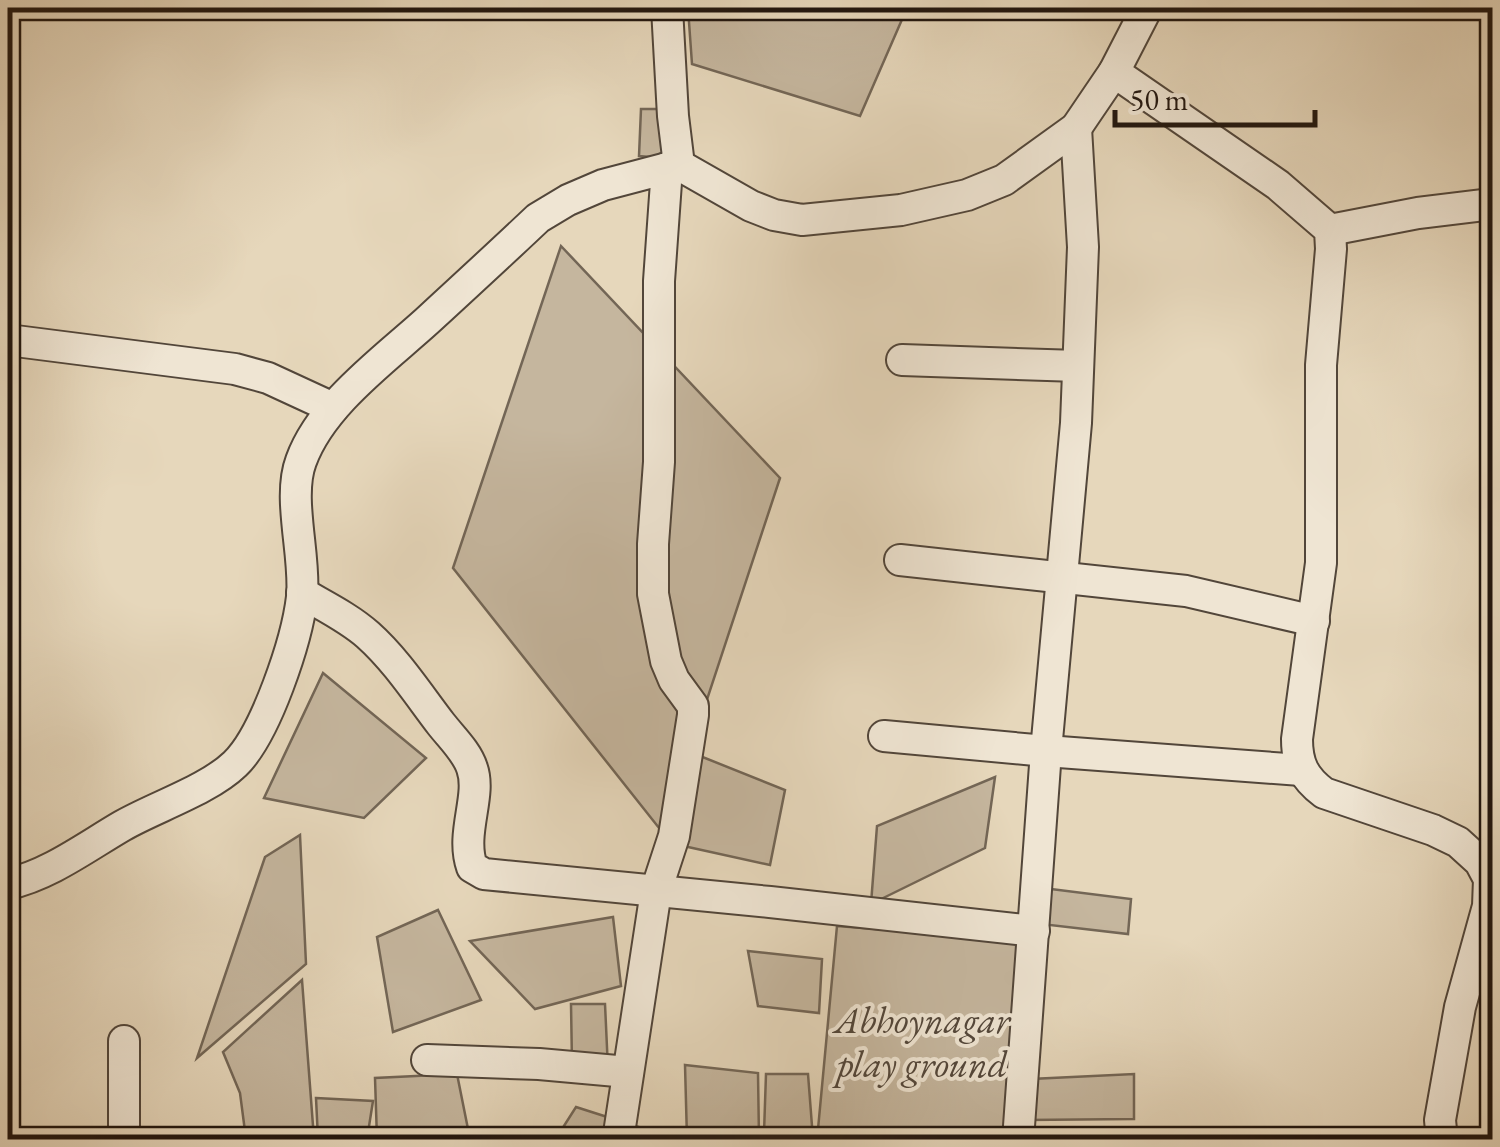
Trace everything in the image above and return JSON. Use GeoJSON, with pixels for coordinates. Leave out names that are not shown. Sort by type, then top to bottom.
{"type":"FeatureCollection","features":[{"type":"Feature","properties":{"kind":"street"},"geometry":{"type":"LineString","coordinates":[[618,1140],[656,890],[674,836],[693,716],[693,706],[674,680],[666,660],[653,594],[659,462],[658,281],[675,142],[667,8]]}},
{"type":"Feature","properties":{"kind":"street"},"geometry":{"type":"LineString","coordinates":[[8,884],[54,866],[141,815],[213,780],[234,765],[253,742],[281,678],[300,611],[300,462],[333,408],[538,218],[603,185],[673,167],[751,206],[802,220],[901,210],[968,195],[1004,180],[1076,128],[1114,72],[1147,8]]}},
{"type":"Feature","properties":{"kind":"street"},"geometry":{"type":"LineString","coordinates":[[1114,72],[1278,185],[1330,230],[1322,365],[1321,563],[1297,740],[1301,770],[1311,783],[1324,792],[1458,842],[1480,862],[1489,879],[1488,906],[1460,1007],[1440,1120],[1442,1140]]}},
{"type":"Feature","properties":{"kind":"street"},"geometry":{"type":"LineString","coordinates":[[1018,1140],[1046,752],[1075,440],[1082,247],[1076,128]]}},
{"type":"Feature","properties":{"kind":"street"},"geometry":{"type":"LineString","coordinates":[[1330,230],[1492,204]]}},
{"type":"Feature","properties":{"kind":"street"},"geometry":{"type":"LineString","coordinates":[[8,340],[235,370],[268,378],[333,408]]}},
{"type":"Feature","properties":{"kind":"street"},"geometry":{"type":"LineString","coordinates":[[902,360],[1078,366]]}},
{"type":"Feature","properties":{"kind":"street"},"geometry":{"type":"LineString","coordinates":[[900,560],[1186,590],[1314,621]]}},
{"type":"Feature","properties":{"kind":"street"},"geometry":{"type":"LineString","coordinates":[[302,593],[368,635],[464,754],[475,782],[468,854],[472,868],[484,874],[1034,931]]}},
{"type":"Feature","properties":{"kind":"street"},"geometry":{"type":"LineString","coordinates":[[884,736],[1301,770]]}},
{"type":"Feature","properties":{"kind":"street"},"geometry":{"type":"LineString","coordinates":[[124,1041],[124,1140]]}},
{"type":"Feature","properties":{"kind":"street"},"geometry":{"type":"LineString","coordinates":[[428,1060],[628,1072]]}},
{"type":"Feature","properties":{"kind":"green space"},"geometry":{"type":"Polygon","coordinates":[[[688,8],[907,8],[860,116],[692,64],[688,8]]]}},
{"type":"Feature","properties":{"kind":"green space"},"geometry":{"type":"Polygon","coordinates":[[[641,109],[670,109],[673,159],[639,156],[641,109]]]}},
{"type":"Feature","properties":{"kind":"green space"},"geometry":{"type":"Polygon","coordinates":[[[561,246],[780,478],[663,833],[453,568],[561,246]]]}},
{"type":"Feature","properties":{"kind":"green space"},"geometry":{"type":"Polygon","coordinates":[[[323,673],[426,758],[364,818],[264,798],[323,673]]]}},
{"type":"Feature","properties":{"kind":"green space"},"geometry":{"type":"Polygon","coordinates":[[[695,754],[785,790],[770,865],[679,845],[695,754]]]}},
{"type":"Feature","properties":{"kind":"green space"},"geometry":{"type":"Polygon","coordinates":[[[995,777],[985,848],[871,904],[877,826],[995,777]]]}},
{"type":"Feature","properties":{"kind":"green space"},"geometry":{"type":"Polygon","coordinates":[[[300,835],[306,964],[197,1058],[265,857],[300,835]]]}},
{"type":"Feature","properties":{"kind":"green space"},"geometry":{"type":"Polygon","coordinates":[[[1043,888],[1131,899],[1128,934],[1041,924],[1043,888]]]}},
{"type":"Feature","properties":{"kind":"green space"},"geometry":{"type":"Polygon","coordinates":[[[438,910],[481,1000],[393,1032],[377,937],[438,910]]]}},
{"type":"Feature","properties":{"kind":"green space"},"geometry":{"type":"Polygon","coordinates":[[[613,917],[621,986],[535,1009],[470,941],[613,917]]]}},
{"type":"Feature","properties":{"kind":"green space","name":"Abhoynagar play ground"},"geometry":{"type":"Polygon","coordinates":[[[837,926],[1030,941],[1006,1139],[817,1140],[837,926]]]}},
{"type":"Feature","properties":{"kind":"green space"},"geometry":{"type":"Polygon","coordinates":[[[748,951],[822,959],[819,1013],[758,1006],[748,951]]]}},
{"type":"Feature","properties":{"kind":"green space"},"geometry":{"type":"Polygon","coordinates":[[[302,980],[314,1139],[246,1139],[240,1093],[223,1052],[302,980]]]}},
{"type":"Feature","properties":{"kind":"green space"},"geometry":{"type":"Polygon","coordinates":[[[571,1004],[605,1004],[608,1069],[572,1064],[571,1004]]]}},
{"type":"Feature","properties":{"kind":"green space"},"geometry":{"type":"Polygon","coordinates":[[[685,1065],[758,1073],[759,1139],[687,1139],[685,1065]]]}},
{"type":"Feature","properties":{"kind":"green space"},"geometry":{"type":"Polygon","coordinates":[[[457,1074],[470,1139],[377,1139],[375,1078],[457,1074]]]}},
{"type":"Feature","properties":{"kind":"green space"},"geometry":{"type":"Polygon","coordinates":[[[766,1074],[808,1074],[813,1139],[778,1139],[764,1133],[766,1074]]]}},
{"type":"Feature","properties":{"kind":"green space"},"geometry":{"type":"Polygon","coordinates":[[[1134,1074],[1134,1119],[1026,1120],[1031,1079],[1134,1074]]]}},
{"type":"Feature","properties":{"kind":"green space"},"geometry":{"type":"Polygon","coordinates":[[[316,1098],[373,1101],[367,1139],[318,1139],[316,1098]]]}},
{"type":"Feature","properties":{"kind":"green space"},"geometry":{"type":"Polygon","coordinates":[[[576,1107],[676,1139],[555,1140],[576,1107]]]}}]}
